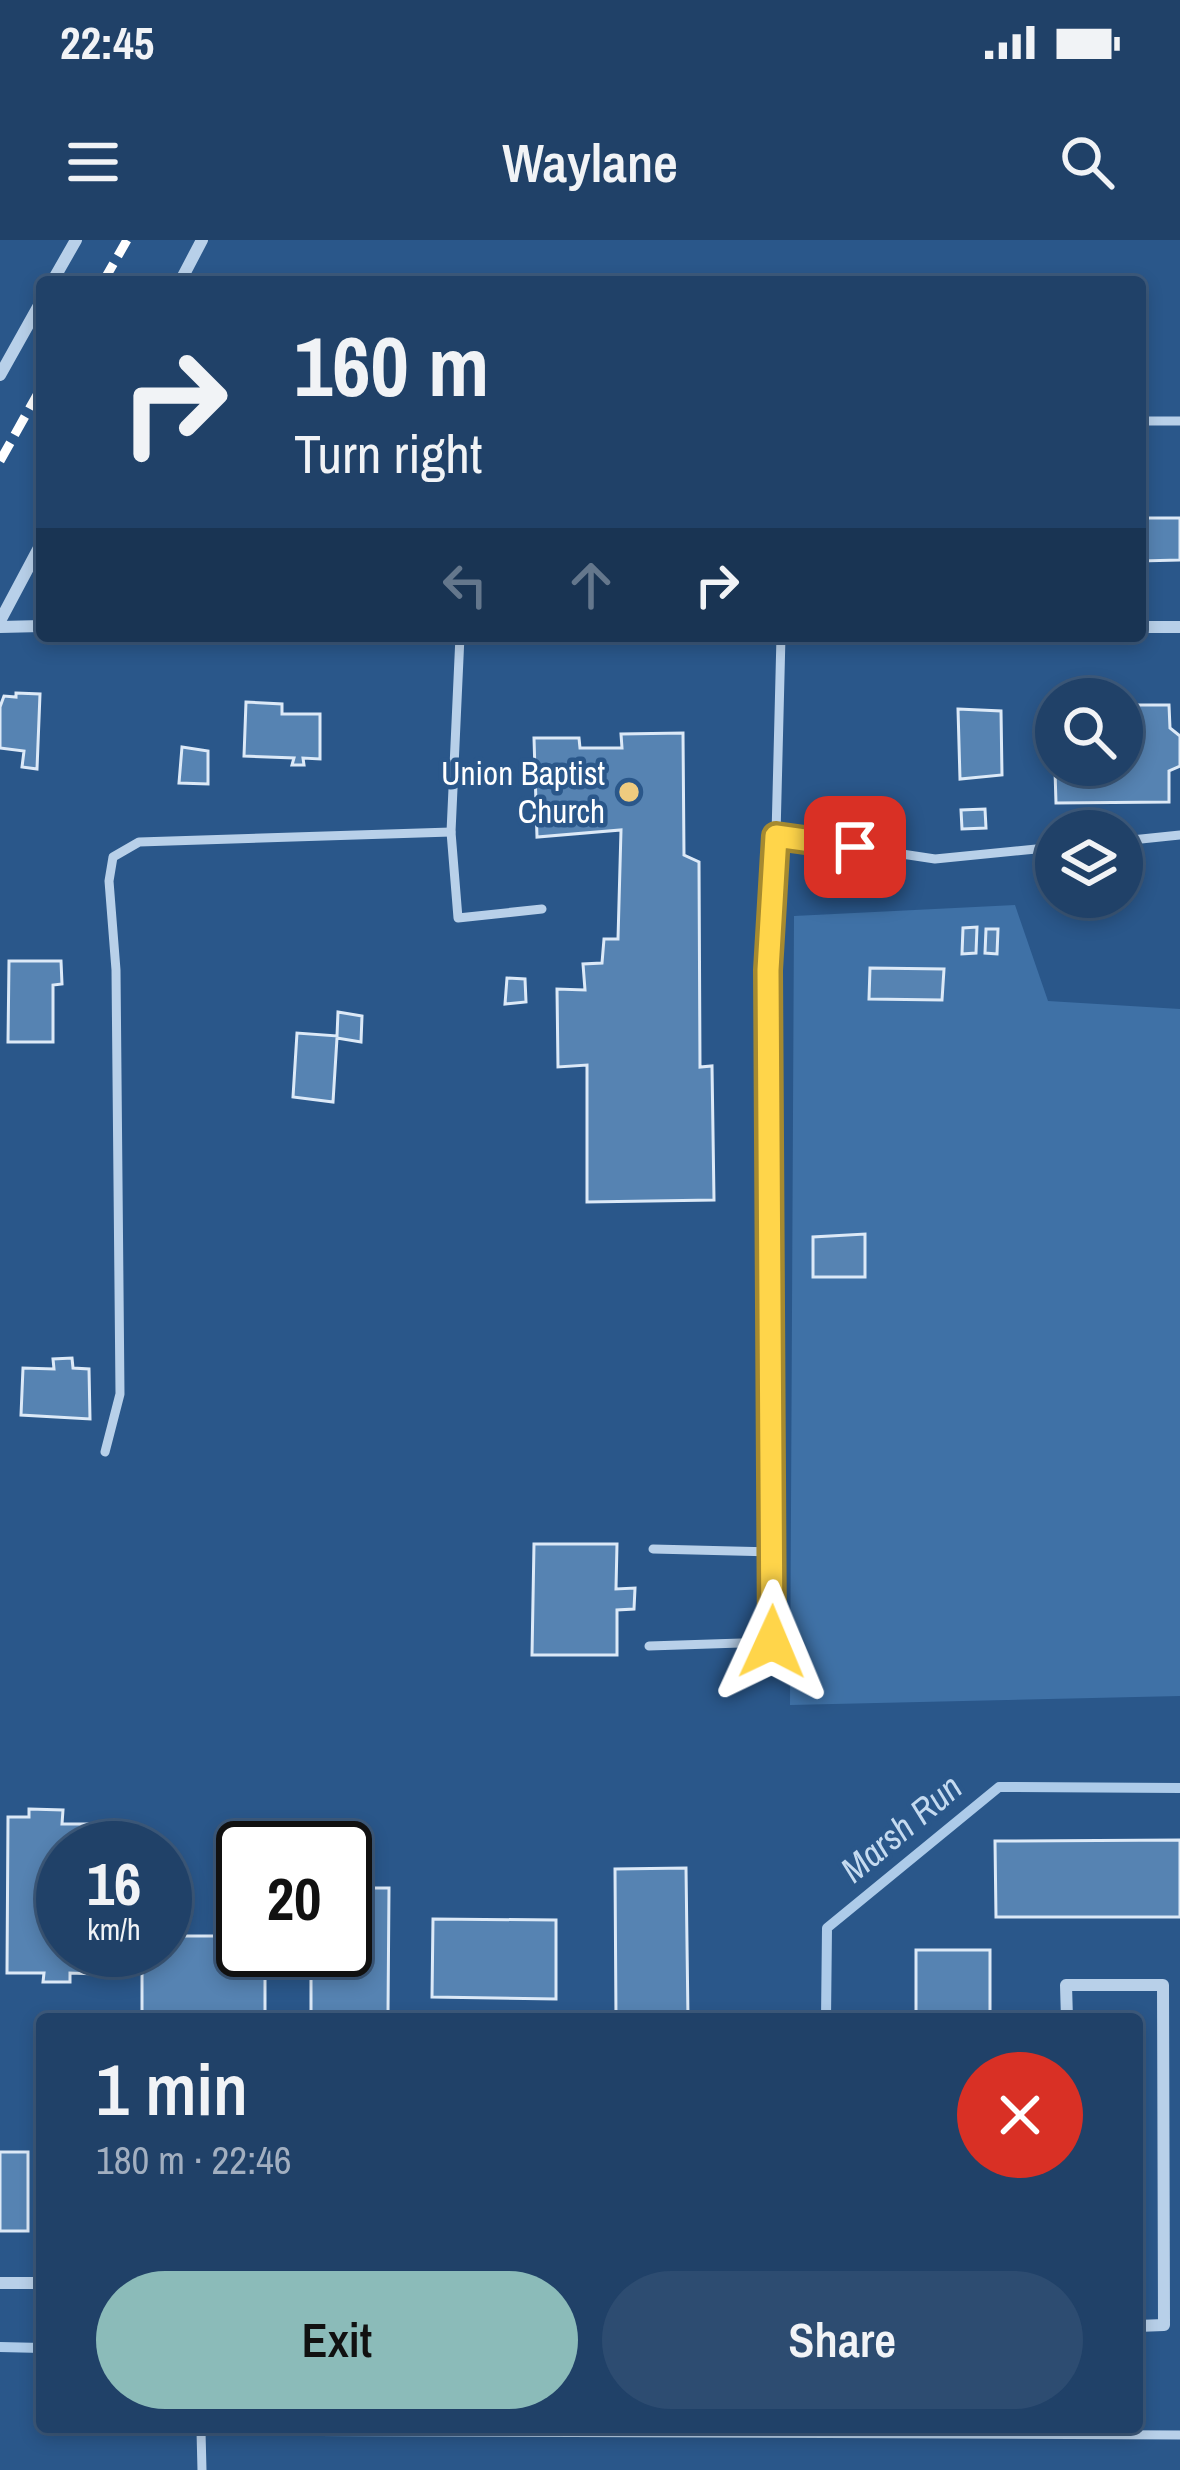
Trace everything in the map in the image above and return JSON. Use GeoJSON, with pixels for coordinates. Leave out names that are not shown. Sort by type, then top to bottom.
{"type":"FeatureCollection","features":[{"type":"Feature","properties":{"kind":"street"},"geometry":{"type":"LineString","coordinates":[[55,276],[76,240]]}},
{"type":"Feature","properties":{"kind":"street"},"geometry":{"type":"LineString","coordinates":[[183,276],[202,240]]}},
{"type":"Feature","properties":{"kind":"street"},"geometry":{"type":"LineString","coordinates":[[0,375],[36,311]]}},
{"type":"Feature","properties":{"kind":"street"},"geometry":{"type":"LineString","coordinates":[[36,554],[0,624],[36,626]]}},
{"type":"Feature","properties":{"kind":"street"},"geometry":{"type":"LineString","coordinates":[[1146,627],[1180,627]]}},
{"type":"Feature","properties":{"kind":"street"},"geometry":{"type":"LineString","coordinates":[[1067,2013],[1066,1985],[1163,1985],[1164,2325],[1143,2326]]}},
{"type":"Feature","properties":{"kind":"street"},"geometry":{"type":"LineString","coordinates":[[0,2283],[36,2283]]}},
{"type":"Feature","properties":{"kind":"lane"},"geometry":{"type":"LineString","coordinates":[[1146,421],[1180,421]]}},
{"type":"Feature","properties":{"kind":"lane"},"geometry":{"type":"LineString","coordinates":[[460,642],[451,832],[458,918],[542,910]]}},
{"type":"Feature","properties":{"kind":"lane"},"geometry":{"type":"LineString","coordinates":[[649,1646],[772,1642],[768,970],[781,642]]}},
{"type":"Feature","properties":{"kind":"lane"},"geometry":{"type":"LineString","coordinates":[[105,1452],[120,1394],[116,970],[109,881],[113,857],[139,842],[451,832]]}},
{"type":"Feature","properties":{"kind":"lane"},"geometry":{"type":"LineString","coordinates":[[1143,839],[1180,835]]}},
{"type":"Feature","properties":{"kind":"lane"},"geometry":{"type":"LineString","coordinates":[[776,836],[935,859],[1035,849]]}},
{"type":"Feature","properties":{"kind":"lane"},"geometry":{"type":"LineString","coordinates":[[653,1549],[774,1552]]}},
{"type":"Feature","properties":{"kind":"lane"},"geometry":{"type":"LineString","coordinates":[[201,2433],[202,2470]]}},
{"type":"Feature","properties":{"kind":"lane"},"geometry":{"type":"LineString","coordinates":[[690,2433],[1180,2435]]}},
{"type":"Feature","properties":{"kind":"shaded area"},"geometry":{"type":"Polygon","coordinates":[[[1015,905],[1048,1001],[1180,1009],[1180,1696],[790,1705],[794,916],[1015,905]]]}},
{"type":"Feature","properties":{"kind":"building"},"geometry":{"type":"Polygon","coordinates":[[[1146,518],[1180,518],[1180,560],[1146,561],[1146,518]]]}},
{"type":"Feature","properties":{"kind":"building"},"geometry":{"type":"Polygon","coordinates":[[[16,693],[40,694],[37,769],[22,767],[24,751],[0,748],[0,707],[4,696],[16,697],[16,693]]]}},
{"type":"Feature","properties":{"kind":"building"},"geometry":{"type":"Polygon","coordinates":[[[246,702],[282,704],[282,714],[320,714],[320,759],[303,758],[304,765],[292,765],[294,758],[244,756],[246,702]]]}},
{"type":"Feature","properties":{"kind":"building"},"geometry":{"type":"Polygon","coordinates":[[[1143,705],[1169,705],[1170,728],[1180,736],[1180,766],[1169,771],[1169,802],[1056,803],[1055,786],[1143,786],[1143,705]]]}},
{"type":"Feature","properties":{"kind":"building"},"geometry":{"type":"Polygon","coordinates":[[[958,709],[1001,711],[1002,775],[960,779],[958,709]]]}},
{"type":"Feature","properties":{"kind":"building"},"geometry":{"type":"Polygon","coordinates":[[[683,733],[684,855],[699,862],[700,1067],[712,1066],[714,1200],[587,1202],[587,1065],[558,1067],[557,989],[585,990],[583,964],[602,963],[604,939],[618,939],[621,830],[537,837],[534,738],[579,738],[580,748],[622,748],[621,734],[683,733]]]}},
{"type":"Feature","properties":{"kind":"building"},"geometry":{"type":"Polygon","coordinates":[[[182,747],[208,751],[208,784],[179,783],[182,747]]]}},
{"type":"Feature","properties":{"kind":"building"},"geometry":{"type":"Polygon","coordinates":[[[985,809],[986,828],[962,829],[961,810],[985,809]]]}},
{"type":"Feature","properties":{"kind":"building"},"geometry":{"type":"Polygon","coordinates":[[[977,927],[976,953],[962,954],[963,928],[977,927]]]}},
{"type":"Feature","properties":{"kind":"building"},"geometry":{"type":"Polygon","coordinates":[[[986,929],[998,929],[997,954],[985,953],[986,929]]]}},
{"type":"Feature","properties":{"kind":"building"},"geometry":{"type":"Polygon","coordinates":[[[9,961],[61,961],[62,984],[53,985],[53,1042],[8,1042],[9,961]]]}},
{"type":"Feature","properties":{"kind":"building"},"geometry":{"type":"Polygon","coordinates":[[[870,968],[944,969],[942,1000],[869,999],[870,968]]]}},
{"type":"Feature","properties":{"kind":"building"},"geometry":{"type":"Polygon","coordinates":[[[507,978],[525,979],[526,1002],[505,1004],[507,978]]]}},
{"type":"Feature","properties":{"kind":"building"},"geometry":{"type":"Polygon","coordinates":[[[338,1012],[362,1016],[361,1042],[337,1038],[333,1102],[293,1097],[297,1033],[337,1036],[338,1012]]]}},
{"type":"Feature","properties":{"kind":"building"},"geometry":{"type":"Polygon","coordinates":[[[865,1234],[865,1277],[813,1277],[813,1237],[865,1234]]]}},
{"type":"Feature","properties":{"kind":"building"},"geometry":{"type":"Polygon","coordinates":[[[72,1358],[73,1368],[89,1369],[90,1419],[21,1415],[23,1368],[54,1369],[53,1359],[72,1358]]]}},
{"type":"Feature","properties":{"kind":"building"},"geometry":{"type":"Polygon","coordinates":[[[534,1544],[617,1544],[616,1589],[635,1588],[634,1609],[617,1610],[617,1655],[532,1655],[534,1544]]]}},
{"type":"Feature","properties":{"kind":"building"},"geometry":{"type":"Polygon","coordinates":[[[29,1809],[63,1810],[62,1821],[36,1821],[36,1973],[7,1973],[8,1817],[29,1817],[29,1809]]]}},
{"type":"Feature","properties":{"kind":"building"},"geometry":{"type":"Polygon","coordinates":[[[1180,1840],[1180,1917],[996,1917],[995,1841],[1180,1840]]]}},
{"type":"Feature","properties":{"kind":"building"},"geometry":{"type":"Polygon","coordinates":[[[686,1868],[688,2013],[616,2013],[615,1869],[686,1868]]]}},
{"type":"Feature","properties":{"kind":"building"},"geometry":{"type":"Polygon","coordinates":[[[372,1888],[389,1888],[388,2013],[311,2013],[311,1977],[372,1977],[372,1888]]]}},
{"type":"Feature","properties":{"kind":"building"},"geometry":{"type":"Polygon","coordinates":[[[433,1919],[556,1920],[556,1999],[432,1997],[433,1919]]]}},
{"type":"Feature","properties":{"kind":"building"},"geometry":{"type":"Polygon","coordinates":[[[192,1936],[216,1936],[216,1977],[265,1977],[265,2012],[142,2013],[142,1977],[192,1977],[192,1936]]]}},
{"type":"Feature","properties":{"kind":"building"},"geometry":{"type":"Polygon","coordinates":[[[916,1950],[990,1950],[990,2013],[916,2013],[916,1950]]]}},
{"type":"Feature","properties":{"kind":"building"},"geometry":{"type":"Polygon","coordinates":[[[44,1977],[70,1977],[70,1982],[43,1982],[44,1977]]]}},
{"type":"Feature","properties":{"kind":"building"},"geometry":{"type":"Polygon","coordinates":[[[0,2152],[28,2152],[28,2231],[0,2231],[0,2152]]]}},
{"type":"Feature","properties":{"kind":"waterway","name":"Marsh Run"},"geometry":{"type":"LineString","coordinates":[[826,2013],[827,1928],[999,1787],[1180,1788]]}},
{"type":"Feature","properties":{"kind":"waterway","name":"Marsh Run"},"geometry":{"type":"LineString","coordinates":[[0,2347],[36,2348]]}},
{"type":"Feature","properties":{"kind":"railway"},"geometry":{"type":"LineString","coordinates":[[106,276],[127,240]]}},
{"type":"Feature","properties":{"kind":"railway"},"geometry":{"type":"LineString","coordinates":[[0,461],[36,397]]}},
{"type":"Feature","properties":{"kind":"place","name":"Union Baptist Church"},"geometry":{"type":"Point","coordinates":[629,792]}},
{"type":"Feature","properties":{"kind":"route"},"geometry":{"type":"LineString","coordinates":[[772,1642],[768,970],[776,836],[855,847]]}}]}
